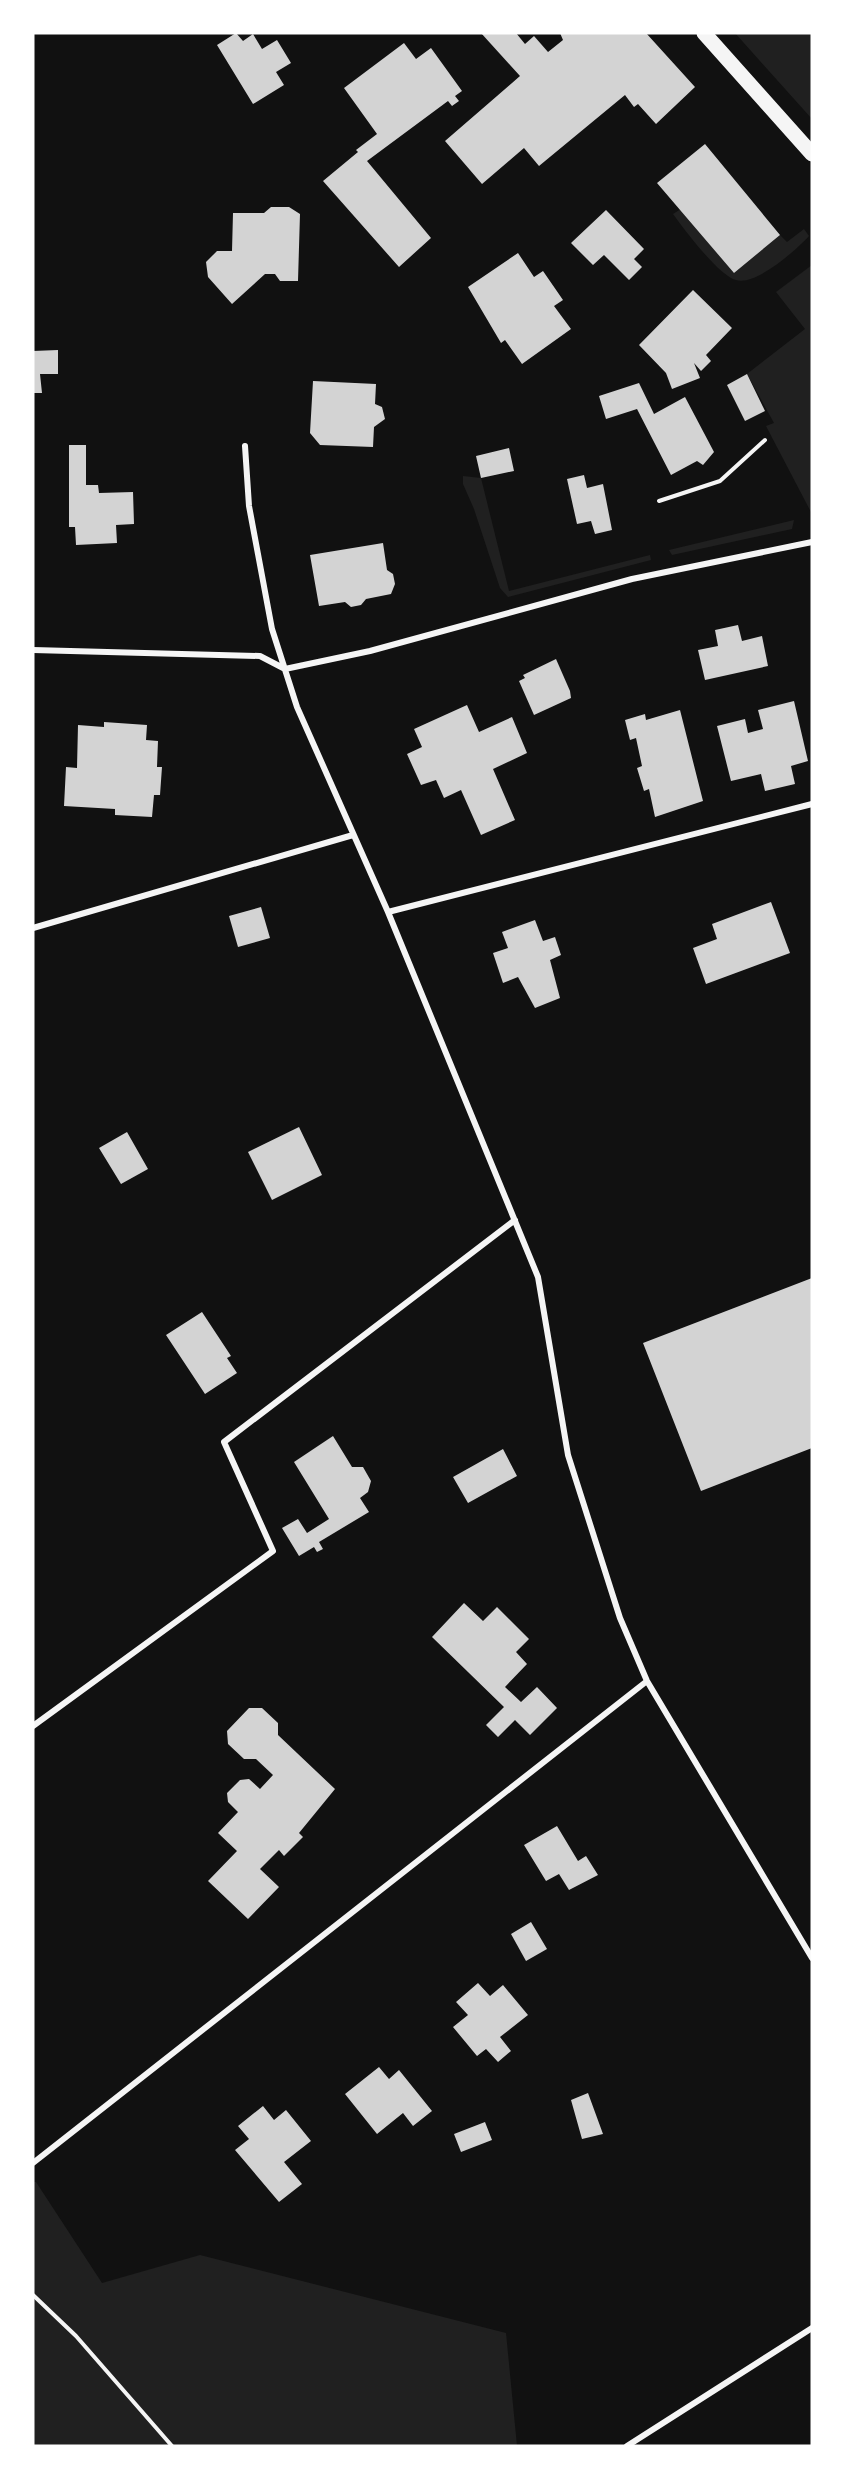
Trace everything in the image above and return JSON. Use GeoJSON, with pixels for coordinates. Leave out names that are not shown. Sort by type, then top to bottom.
{"type":"FeatureCollection","features":[{"type":"Feature","properties":{"kind":"main road"},"geometry":{"type":"LineString","coordinates":[[704,33],[812,154]]}},
{"type":"Feature","properties":{"kind":"street"},"geometry":{"type":"LineString","coordinates":[[245,446],[249,506],[272,629],[297,707],[388,912],[538,1277],[568,1455],[620,1618],[647,1681],[812,1958]]}},
{"type":"Feature","properties":{"kind":"street"},"geometry":{"type":"LineString","coordinates":[[33,650],[260,656],[285,669],[370,651],[632,579],[812,542]]}},
{"type":"Feature","properties":{"kind":"street"},"geometry":{"type":"LineString","coordinates":[[388,912],[812,804]]}},
{"type":"Feature","properties":{"kind":"street"},"geometry":{"type":"LineString","coordinates":[[33,928],[353,835]]}},
{"type":"Feature","properties":{"kind":"street"},"geometry":{"type":"LineString","coordinates":[[33,1726],[273,1551],[224,1442],[515,1220]]}},
{"type":"Feature","properties":{"kind":"street"},"geometry":{"type":"LineString","coordinates":[[33,2163],[647,1681]]}},
{"type":"Feature","properties":{"kind":"street"},"geometry":{"type":"LineString","coordinates":[[627,2446],[812,2328]]}},
{"type":"Feature","properties":{"kind":"path"},"geometry":{"type":"LineString","coordinates":[[659,501],[720,481],[765,440]]}},
{"type":"Feature","properties":{"kind":"path"},"geometry":{"type":"LineString","coordinates":[[33,2295],[76,2336],[172,2446]]}},
{"type":"Feature","properties":{"kind":"shaded area"},"geometry":{"type":"Polygon","coordinates":[[[735,33],[812,33],[812,119],[735,33]]]}},
{"type":"Feature","properties":{"kind":"shaded area"},"geometry":{"type":"Polygon","coordinates":[[[681,209],[734,273],[780,235],[787,242],[804,229],[809,236],[775,266],[754,278],[736,280],[729,277],[711,261],[685,230],[673,214],[681,209]]]}},
{"type":"Feature","properties":{"kind":"shaded area"},"geometry":{"type":"Polygon","coordinates":[[[812,265],[812,514],[766,426],[774,423],[747,374],[805,329],[776,292],[812,265]]]}},
{"type":"Feature","properties":{"kind":"shaded area"},"geometry":{"type":"Polygon","coordinates":[[[463,476],[481,478],[509,591],[650,555],[651,560],[508,597],[500,588],[474,509],[463,484],[463,476]]]}},
{"type":"Feature","properties":{"kind":"shaded area"},"geometry":{"type":"Polygon","coordinates":[[[794,520],[792,529],[672,555],[669,550],[794,520]]]}},
{"type":"Feature","properties":{"kind":"shaded area"},"geometry":{"type":"Polygon","coordinates":[[[33,2182],[36,2182],[102,2283],[200,2255],[506,2333],[517,2446],[33,2446],[33,2182]]]}},
{"type":"Feature","properties":{"kind":"building"},"geometry":{"type":"Polygon","coordinates":[[[236,33],[243,41],[253,34],[262,49],[277,40],[291,63],[276,72],[284,85],[253,104],[217,45],[236,33]]]}},
{"type":"Feature","properties":{"kind":"building"},"geometry":{"type":"Polygon","coordinates":[[[481,33],[516,33],[525,44],[534,36],[548,52],[563,40],[560,33],[646,33],[695,87],[656,124],[638,104],[634,107],[625,95],[539,166],[524,148],[482,184],[445,141],[520,76],[481,33]]]}},
{"type":"Feature","properties":{"kind":"building"},"geometry":{"type":"Polygon","coordinates":[[[404,43],[416,59],[431,48],[462,91],[455,96],[459,101],[452,106],[448,101],[367,161],[431,238],[399,267],[323,181],[377,134],[344,88],[404,43]]]}},
{"type":"Feature","properties":{"kind":"building"},"geometry":{"type":"Polygon","coordinates":[[[705,144],[780,235],[734,273],[657,183],[705,144]]]}},
{"type":"Feature","properties":{"kind":"building"},"geometry":{"type":"Polygon","coordinates":[[[271,207],[289,207],[300,214],[298,281],[280,281],[275,274],[265,274],[232,304],[208,277],[206,262],[217,251],[232,251],[233,213],[264,213],[271,207]]]}},
{"type":"Feature","properties":{"kind":"building"},"geometry":{"type":"Polygon","coordinates":[[[606,210],[644,249],[634,259],[642,267],[629,280],[604,255],[593,265],[571,243],[606,210]]]}},
{"type":"Feature","properties":{"kind":"building"},"geometry":{"type":"Polygon","coordinates":[[[518,253],[534,277],[543,271],[563,300],[554,306],[571,329],[522,364],[505,340],[501,343],[468,287],[518,253]]]}},
{"type":"Feature","properties":{"kind":"building"},"geometry":{"type":"Polygon","coordinates":[[[693,290],[732,328],[706,355],[711,361],[701,371],[694,363],[700,378],[672,389],[666,373],[639,345],[693,290]]]}},
{"type":"Feature","properties":{"kind":"building"},"geometry":{"type":"Polygon","coordinates":[[[58,350],[58,374],[40,374],[42,393],[33,393],[33,351],[58,350]]]}},
{"type":"Feature","properties":{"kind":"building"},"geometry":{"type":"Polygon","coordinates":[[[747,374],[765,411],[745,421],[727,385],[747,374]]]}},
{"type":"Feature","properties":{"kind":"building"},"geometry":{"type":"Polygon","coordinates":[[[313,381],[376,384],[375,404],[382,407],[385,419],[374,427],[373,447],[320,445],[310,433],[313,381]]]}},
{"type":"Feature","properties":{"kind":"building"},"geometry":{"type":"Polygon","coordinates":[[[639,383],[654,414],[685,397],[714,452],[703,465],[697,461],[671,475],[637,409],[606,419],[599,396],[639,383]]]}},
{"type":"Feature","properties":{"kind":"building"},"geometry":{"type":"Polygon","coordinates":[[[69,445],[86,445],[86,485],[98,485],[99,493],[133,492],[134,524],[116,525],[117,543],[76,545],[75,527],[69,527],[69,445]]]}},
{"type":"Feature","properties":{"kind":"building"},"geometry":{"type":"Polygon","coordinates":[[[509,448],[514,471],[481,478],[476,456],[509,448]]]}},
{"type":"Feature","properties":{"kind":"building"},"geometry":{"type":"Polygon","coordinates":[[[584,475],[587,488],[603,484],[612,530],[595,534],[591,521],[577,524],[567,479],[584,475]]]}},
{"type":"Feature","properties":{"kind":"building"},"geometry":{"type":"Polygon","coordinates":[[[383,543],[387,570],[393,574],[395,584],[391,594],[366,599],[361,605],[351,607],[345,602],[319,606],[310,555],[383,543]]]}},
{"type":"Feature","properties":{"kind":"building"},"geometry":{"type":"Polygon","coordinates":[[[738,625],[742,641],[762,636],[768,666],[705,680],[698,650],[718,646],[715,630],[738,625]]]}},
{"type":"Feature","properties":{"kind":"building"},"geometry":{"type":"Polygon","coordinates":[[[556,659],[571,698],[534,715],[519,681],[525,678],[523,675],[556,659]]]}},
{"type":"Feature","properties":{"kind":"building"},"geometry":{"type":"Polygon","coordinates":[[[794,701],[808,761],[791,766],[795,784],[765,791],[761,774],[731,781],[717,726],[745,719],[748,733],[763,729],[758,710],[794,701]]]}},
{"type":"Feature","properties":{"kind":"building"},"geometry":{"type":"Polygon","coordinates":[[[467,705],[479,732],[512,717],[527,753],[493,769],[515,820],[481,835],[461,790],[444,798],[436,780],[421,785],[407,754],[422,747],[414,729],[467,705]]]}},
{"type":"Feature","properties":{"kind":"building"},"geometry":{"type":"Polygon","coordinates":[[[680,710],[703,801],[655,817],[649,789],[644,791],[637,768],[642,766],[636,738],[630,740],[625,720],[645,714],[646,720],[680,710]]]}},
{"type":"Feature","properties":{"kind":"building"},"geometry":{"type":"Polygon","coordinates":[[[104,722],[147,725],[146,740],[158,741],[157,767],[162,767],[160,795],[154,795],[152,817],[115,815],[115,809],[64,806],[66,767],[77,768],[78,725],[104,727],[104,722]]]}},
{"type":"Feature","properties":{"kind":"building"},"geometry":{"type":"Polygon","coordinates":[[[771,902],[790,953],[706,984],[693,948],[717,939],[712,924],[771,902]]]}},
{"type":"Feature","properties":{"kind":"building"},"geometry":{"type":"Polygon","coordinates":[[[261,907],[270,938],[238,947],[229,916],[261,907]]]}},
{"type":"Feature","properties":{"kind":"building"},"geometry":{"type":"Polygon","coordinates":[[[535,920],[543,941],[555,937],[561,955],[550,960],[560,998],[535,1008],[518,977],[503,983],[493,953],[508,948],[502,932],[535,920]]]}},
{"type":"Feature","properties":{"kind":"building"},"geometry":{"type":"Polygon","coordinates":[[[299,1127],[322,1175],[272,1200],[248,1152],[299,1127]]]}},
{"type":"Feature","properties":{"kind":"building"},"geometry":{"type":"Polygon","coordinates":[[[127,1132],[148,1169],[121,1184],[99,1148],[127,1132]]]}},
{"type":"Feature","properties":{"kind":"building"},"geometry":{"type":"Polygon","coordinates":[[[812,1278],[812,1448],[701,1491],[643,1343],[812,1278]]]}},
{"type":"Feature","properties":{"kind":"building"},"geometry":{"type":"Polygon","coordinates":[[[202,1312],[231,1356],[227,1358],[237,1373],[205,1394],[166,1335],[202,1312]]]}},
{"type":"Feature","properties":{"kind":"building"},"geometry":{"type":"Polygon","coordinates":[[[333,1436],[352,1467],[363,1467],[371,1481],[368,1492],[360,1498],[369,1512],[319,1542],[323,1549],[317,1552],[314,1547],[299,1556],[282,1528],[298,1519],[307,1533],[329,1519],[294,1462],[333,1436]]]}},
{"type":"Feature","properties":{"kind":"building"},"geometry":{"type":"Polygon","coordinates":[[[503,1449],[517,1476],[468,1503],[453,1477],[503,1449]]]}},
{"type":"Feature","properties":{"kind":"building"},"geometry":{"type":"Polygon","coordinates":[[[464,1603],[483,1621],[497,1607],[529,1639],[516,1652],[527,1664],[505,1687],[521,1702],[537,1687],[557,1708],[530,1735],[515,1720],[498,1737],[486,1725],[504,1707],[432,1637],[464,1603]]]}},
{"type":"Feature","properties":{"kind":"building"},"geometry":{"type":"Polygon","coordinates":[[[249,1708],[262,1708],[278,1723],[278,1735],[335,1789],[299,1833],[303,1837],[284,1856],[279,1850],[260,1869],[279,1887],[248,1919],[208,1881],[237,1851],[218,1833],[238,1812],[228,1802],[227,1793],[240,1780],[249,1779],[260,1789],[273,1775],[256,1759],[244,1759],[228,1744],[227,1731],[249,1708]]]}},
{"type":"Feature","properties":{"kind":"building"},"geometry":{"type":"Polygon","coordinates":[[[557,1826],[578,1861],[586,1856],[598,1875],[569,1890],[559,1874],[546,1881],[524,1845],[557,1826]]]}},
{"type":"Feature","properties":{"kind":"building"},"geometry":{"type":"Polygon","coordinates":[[[531,1922],[547,1949],[526,1961],[511,1934],[531,1922]]]}},
{"type":"Feature","properties":{"kind":"building"},"geometry":{"type":"Polygon","coordinates":[[[478,1983],[490,1996],[503,1985],[528,2015],[500,2037],[511,2051],[498,2062],[486,2049],[477,2056],[453,2027],[468,2015],[456,2002],[478,1983]]]}},
{"type":"Feature","properties":{"kind":"building"},"geometry":{"type":"Polygon","coordinates":[[[379,2067],[389,2079],[399,2070],[432,2111],[413,2126],[403,2113],[377,2134],[345,2094],[379,2067]]]}},
{"type":"Feature","properties":{"kind":"building"},"geometry":{"type":"Polygon","coordinates":[[[588,2093],[603,2134],[582,2139],[571,2100],[588,2093]]]}},
{"type":"Feature","properties":{"kind":"building"},"geometry":{"type":"Polygon","coordinates":[[[263,2106],[274,2120],[286,2110],[311,2141],[284,2162],[302,2184],[279,2202],[235,2150],[249,2139],[238,2126],[263,2106]]]}},
{"type":"Feature","properties":{"kind":"building"},"geometry":{"type":"Polygon","coordinates":[[[485,2122],[492,2140],[461,2152],[454,2134],[485,2122]]]}}]}
